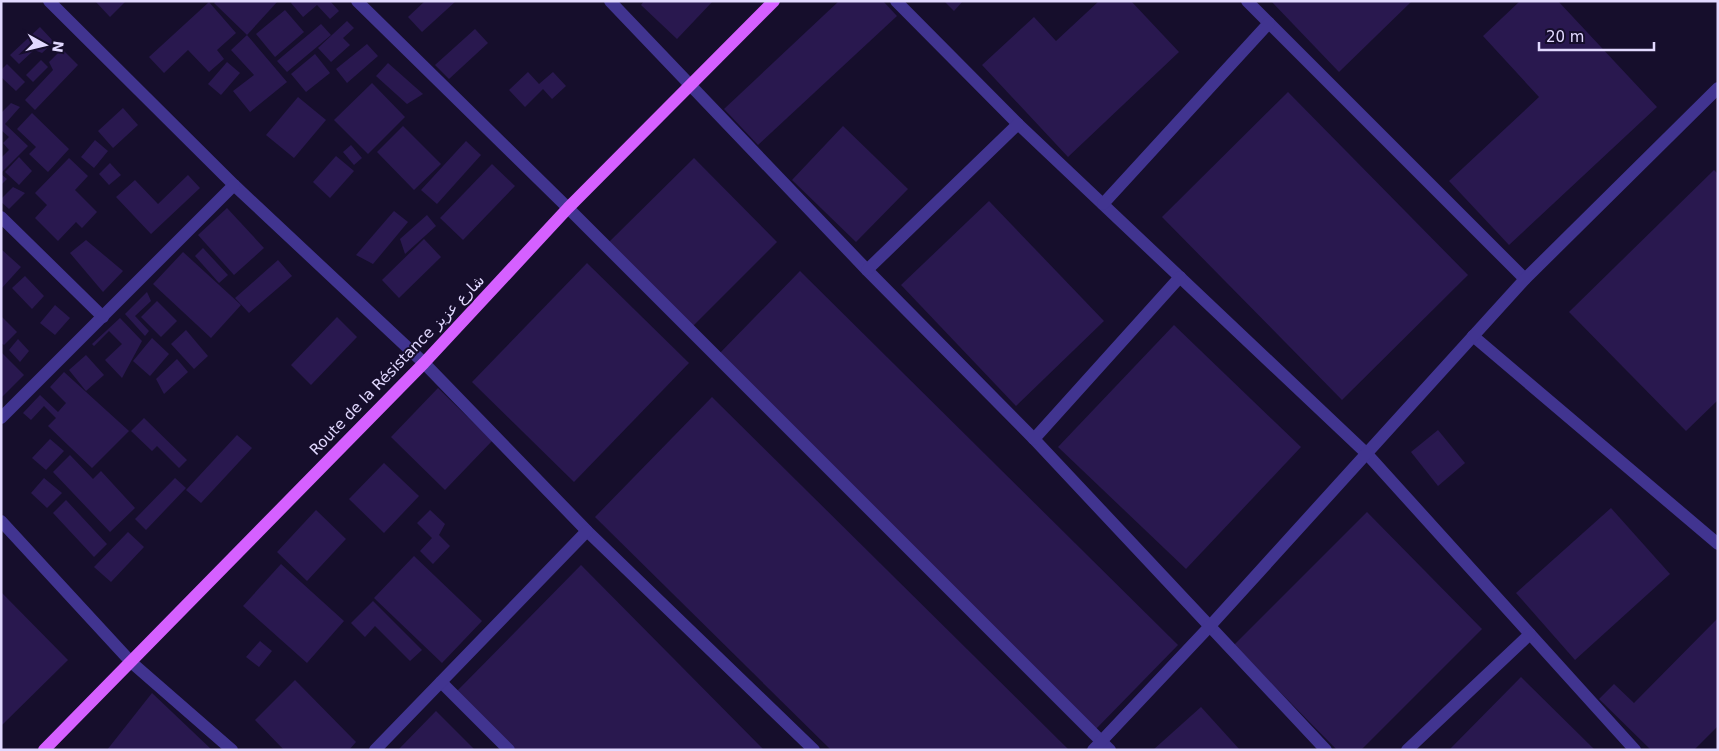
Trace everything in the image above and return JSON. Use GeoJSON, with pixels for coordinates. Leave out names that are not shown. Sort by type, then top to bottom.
{"type":"FeatureCollection","features":[{"type":"Feature","properties":{"kind":"main road","name":"Route de la Résistance شارع عزيز"},"geometry":{"type":"LineString","coordinates":[[44,750],[424,363],[568,208],[774,1]]}},
{"type":"Feature","properties":{"kind":"street"},"geometry":{"type":"LineString","coordinates":[[49,1],[234,185],[424,363],[587,531],[814,750]]}},
{"type":"Feature","properties":{"kind":"street"},"geometry":{"type":"LineString","coordinates":[[357,1],[568,208],[1102,747],[1525,279],[1718,88]]}},
{"type":"Feature","properties":{"kind":"street"},"geometry":{"type":"LineString","coordinates":[[610,1],[867,270],[1034,439],[1326,750]]}},
{"type":"Feature","properties":{"kind":"street"},"geometry":{"type":"LineString","coordinates":[[896,1],[1018,124],[1367,454],[1635,750]]}},
{"type":"Feature","properties":{"kind":"street"},"geometry":{"type":"LineString","coordinates":[[1247,1],[1525,279]]}},
{"type":"Feature","properties":{"kind":"street"},"geometry":{"type":"LineString","coordinates":[[1103,204],[1270,23]]}},
{"type":"Feature","properties":{"kind":"street"},"geometry":{"type":"LineString","coordinates":[[867,270],[1018,124]]}},
{"type":"Feature","properties":{"kind":"street"},"geometry":{"type":"LineString","coordinates":[[1,418],[234,185]]}},
{"type":"Feature","properties":{"kind":"street"},"geometry":{"type":"LineString","coordinates":[[1,217],[103,317]]}},
{"type":"Feature","properties":{"kind":"street"},"geometry":{"type":"LineString","coordinates":[[1034,439],[1180,277]]}},
{"type":"Feature","properties":{"kind":"street"},"geometry":{"type":"LineString","coordinates":[[1473,336],[1718,544]]}},
{"type":"Feature","properties":{"kind":"street"},"geometry":{"type":"LineString","coordinates":[[1,521],[131,662],[232,750]]}},
{"type":"Feature","properties":{"kind":"street"},"geometry":{"type":"LineString","coordinates":[[375,750],[587,531]]}},
{"type":"Feature","properties":{"kind":"street"},"geometry":{"type":"LineString","coordinates":[[1407,750],[1530,634]]}},
{"type":"Feature","properties":{"kind":"street"},"geometry":{"type":"LineString","coordinates":[[441,682],[509,750]]}},
{"type":"Feature","properties":{"kind":"building"},"geometry":{"type":"Polygon","coordinates":[[[95,1],[126,1],[110,17],[95,1]]]}},
{"type":"Feature","properties":{"kind":"building"},"geometry":{"type":"Polygon","coordinates":[[[216,1],[278,1],[247,35],[214,3],[216,1]]]}},
{"type":"Feature","properties":{"kind":"building"},"geometry":{"type":"Polygon","coordinates":[[[292,1],[330,1],[339,11],[330,19],[317,5],[303,17],[291,3],[292,1]]]}},
{"type":"Feature","properties":{"kind":"building"},"geometry":{"type":"Polygon","coordinates":[[[425,1],[456,1],[422,32],[408,17],[425,1]]]}},
{"type":"Feature","properties":{"kind":"building"},"geometry":{"type":"Polygon","coordinates":[[[644,1],[713,1],[677,39],[641,5],[644,1]]]}},
{"type":"Feature","properties":{"kind":"building"},"geometry":{"type":"Polygon","coordinates":[[[839,1],[883,1],[897,16],[758,145],[724,109],[839,1]]]}},
{"type":"Feature","properties":{"kind":"building"},"geometry":{"type":"Polygon","coordinates":[[[944,1],[963,1],[954,11],[944,1]]]}},
{"type":"Feature","properties":{"kind":"building"},"geometry":{"type":"Polygon","coordinates":[[[1099,1],[1131,1],[1179,52],[1068,157],[982,65],[1034,17],[1056,41],[1099,1]]]}},
{"type":"Feature","properties":{"kind":"building"},"geometry":{"type":"Polygon","coordinates":[[[1271,1],[1412,1],[1339,72],[1271,1]]]}},
{"type":"Feature","properties":{"kind":"building"},"geometry":{"type":"Polygon","coordinates":[[[1520,1],[1558,1],[1657,107],[1509,245],[1449,181],[1539,97],[1483,36],[1520,1]]]}},
{"type":"Feature","properties":{"kind":"building"},"geometry":{"type":"Polygon","coordinates":[[[209,2],[236,33],[217,50],[224,59],[209,72],[188,50],[164,73],[149,57],[209,2]]]}},
{"type":"Feature","properties":{"kind":"building"},"geometry":{"type":"Polygon","coordinates":[[[285,10],[304,32],[275,57],[256,34],[285,10]]]}},
{"type":"Feature","properties":{"kind":"building"},"geometry":{"type":"Polygon","coordinates":[[[347,21],[354,28],[343,38],[350,45],[331,62],[318,48],[347,21]]]}},
{"type":"Feature","properties":{"kind":"building"},"geometry":{"type":"Polygon","coordinates":[[[321,24],[331,35],[287,72],[277,61],[321,24]]]}},
{"type":"Feature","properties":{"kind":"building"},"geometry":{"type":"Polygon","coordinates":[[[40,27],[54,42],[42,53],[34,50],[19,64],[10,55],[40,27]]]}},
{"type":"Feature","properties":{"kind":"building"},"geometry":{"type":"Polygon","coordinates":[[[475,29],[488,43],[449,79],[435,65],[475,29]]]}},
{"type":"Feature","properties":{"kind":"building"},"geometry":{"type":"Polygon","coordinates":[[[247,35],[287,82],[250,112],[233,91],[254,75],[231,50],[247,35]]]}},
{"type":"Feature","properties":{"kind":"building"},"geometry":{"type":"Polygon","coordinates":[[[367,44],[378,56],[347,83],[336,69],[367,44]]]}},
{"type":"Feature","properties":{"kind":"building"},"geometry":{"type":"Polygon","coordinates":[[[62,49],[78,65],[35,110],[25,100],[53,70],[49,62],[62,49]]]}},
{"type":"Feature","properties":{"kind":"building"},"geometry":{"type":"Polygon","coordinates":[[[315,54],[330,73],[306,92],[291,74],[315,54]]]}},
{"type":"Feature","properties":{"kind":"building"},"geometry":{"type":"Polygon","coordinates":[[[41,60],[48,67],[33,82],[26,75],[41,60]]]}},
{"type":"Feature","properties":{"kind":"building"},"geometry":{"type":"Polygon","coordinates":[[[227,62],[240,73],[221,95],[208,84],[227,62]]]}},
{"type":"Feature","properties":{"kind":"building"},"geometry":{"type":"Polygon","coordinates":[[[388,63],[423,94],[407,104],[376,76],[388,63]]]}},
{"type":"Feature","properties":{"kind":"building"},"geometry":{"type":"Polygon","coordinates":[[[7,64],[25,82],[16,91],[1,77],[1,70],[7,64]]]}},
{"type":"Feature","properties":{"kind":"building"},"geometry":{"type":"Polygon","coordinates":[[[528,72],[539,84],[553,72],[566,86],[552,99],[543,89],[525,107],[509,90],[528,72]]]}},
{"type":"Feature","properties":{"kind":"building"},"geometry":{"type":"Polygon","coordinates":[[[372,83],[405,117],[368,154],[334,120],[372,83]]]}},
{"type":"Feature","properties":{"kind":"building"},"geometry":{"type":"Polygon","coordinates":[[[1288,92],[1468,275],[1342,400],[1162,217],[1288,92]]]}},
{"type":"Feature","properties":{"kind":"building"},"geometry":{"type":"Polygon","coordinates":[[[298,97],[326,120],[294,158],[266,135],[298,97]]]}},
{"type":"Feature","properties":{"kind":"building"},"geometry":{"type":"Polygon","coordinates":[[[11,103],[20,107],[5,124],[28,146],[1,173],[1,158],[9,150],[3,143],[9,137],[1,130],[1,113],[11,103]]]}},
{"type":"Feature","properties":{"kind":"building"},"geometry":{"type":"Polygon","coordinates":[[[123,108],[138,125],[113,148],[98,131],[123,108]]]}},
{"type":"Feature","properties":{"kind":"building"},"geometry":{"type":"Polygon","coordinates":[[[32,113],[69,149],[48,172],[29,154],[36,147],[17,129],[32,113]]]}},
{"type":"Feature","properties":{"kind":"building"},"geometry":{"type":"Polygon","coordinates":[[[403,126],[441,164],[414,190],[377,152],[403,126]]]}},
{"type":"Feature","properties":{"kind":"building"},"geometry":{"type":"Polygon","coordinates":[[[843,126],[908,189],[856,242],[792,180],[843,126]]]}},
{"type":"Feature","properties":{"kind":"building"},"geometry":{"type":"Polygon","coordinates":[[[95,140],[108,151],[94,168],[81,157],[95,140]]]}},
{"type":"Feature","properties":{"kind":"building"},"geometry":{"type":"Polygon","coordinates":[[[466,141],[481,155],[437,204],[421,190],[466,141]]]}},
{"type":"Feature","properties":{"kind":"building"},"geometry":{"type":"Polygon","coordinates":[[[351,145],[362,158],[354,165],[343,152],[351,145]]]}},
{"type":"Feature","properties":{"kind":"building"},"geometry":{"type":"Polygon","coordinates":[[[336,156],[354,171],[330,198],[313,182],[336,156]]]}},
{"type":"Feature","properties":{"kind":"building"},"geometry":{"type":"Polygon","coordinates":[[[19,157],[32,171],[19,185],[5,172],[19,157]]]}},
{"type":"Feature","properties":{"kind":"building"},"geometry":{"type":"Polygon","coordinates":[[[69,158],[88,176],[75,190],[97,212],[82,228],[76,222],[58,241],[35,218],[47,205],[35,193],[69,158]]]}},
{"type":"Feature","properties":{"kind":"building"},"geometry":{"type":"Polygon","coordinates":[[[694,158],[777,242],[692,327],[608,243],[694,158]]]}},
{"type":"Feature","properties":{"kind":"building"},"geometry":{"type":"Polygon","coordinates":[[[110,163],[121,175],[109,185],[99,174],[110,163]]]}},
{"type":"Feature","properties":{"kind":"building"},"geometry":{"type":"Polygon","coordinates":[[[492,164],[515,186],[463,240],[440,218],[492,164]]]}},
{"type":"Feature","properties":{"kind":"building"},"geometry":{"type":"Polygon","coordinates":[[[1714,170],[1718,174],[1718,400],[1686,431],[1569,312],[1714,170]]]}},
{"type":"Feature","properties":{"kind":"building"},"geometry":{"type":"Polygon","coordinates":[[[1,174],[7,179],[1,185],[1,174]]]}},
{"type":"Feature","properties":{"kind":"building"},"geometry":{"type":"Polygon","coordinates":[[[188,175],[200,188],[151,234],[116,197],[135,180],[158,204],[188,175]]]}},
{"type":"Feature","properties":{"kind":"building"},"geometry":{"type":"Polygon","coordinates":[[[13,187],[25,193],[9,209],[1,202],[1,199],[13,187]]]}},
{"type":"Feature","properties":{"kind":"building"},"geometry":{"type":"Polygon","coordinates":[[[989,201],[1104,321],[1016,406],[901,285],[989,201]]]}},
{"type":"Feature","properties":{"kind":"building"},"geometry":{"type":"Polygon","coordinates":[[[227,208],[264,248],[234,275],[198,235],[227,208]]]}},
{"type":"Feature","properties":{"kind":"building"},"geometry":{"type":"Polygon","coordinates":[[[394,211],[408,222],[373,264],[356,255],[394,211]]]}},
{"type":"Feature","properties":{"kind":"building"},"geometry":{"type":"Polygon","coordinates":[[[427,215],[436,226],[405,254],[400,239],[427,215]]]}},
{"type":"Feature","properties":{"kind":"building"},"geometry":{"type":"Polygon","coordinates":[[[424,239],[441,257],[399,298],[382,280],[424,239]]]}},
{"type":"Feature","properties":{"kind":"building"},"geometry":{"type":"Polygon","coordinates":[[[86,240],[123,271],[103,292],[70,253],[86,240]]]}},
{"type":"Feature","properties":{"kind":"building"},"geometry":{"type":"Polygon","coordinates":[[[203,248],[228,275],[219,283],[195,256],[203,248]]]}},
{"type":"Feature","properties":{"kind":"building"},"geometry":{"type":"Polygon","coordinates":[[[1,249],[21,267],[1,289],[1,249]]]}},
{"type":"Feature","properties":{"kind":"building"},"geometry":{"type":"Polygon","coordinates":[[[183,252],[241,305],[211,338],[153,284],[183,252]]]}},
{"type":"Feature","properties":{"kind":"building"},"geometry":{"type":"Polygon","coordinates":[[[278,260],[292,276],[249,313],[235,298],[278,260]]]}},
{"type":"Feature","properties":{"kind":"building"},"geometry":{"type":"Polygon","coordinates":[[[587,263],[689,363],[574,482],[472,382],[587,263]]]}},
{"type":"Feature","properties":{"kind":"building"},"geometry":{"type":"Polygon","coordinates":[[[800,271],[1178,645],[1095,730],[717,356],[800,271]]]}},
{"type":"Feature","properties":{"kind":"building"},"geometry":{"type":"Polygon","coordinates":[[[25,276],[44,296],[32,309],[12,288],[25,276]]]}},
{"type":"Feature","properties":{"kind":"building"},"geometry":{"type":"Polygon","coordinates":[[[147,292],[151,301],[135,316],[149,331],[145,336],[125,314],[147,292]]]}},
{"type":"Feature","properties":{"kind":"building"},"geometry":{"type":"Polygon","coordinates":[[[157,301],[177,321],[161,337],[141,317],[157,301]]]}},
{"type":"Feature","properties":{"kind":"building"},"geometry":{"type":"Polygon","coordinates":[[[55,305],[70,318],[55,335],[40,323],[55,305]]]}},
{"type":"Feature","properties":{"kind":"building"},"geometry":{"type":"Polygon","coordinates":[[[1,316],[17,332],[4,345],[1,343],[1,316]]]}},
{"type":"Feature","properties":{"kind":"building"},"geometry":{"type":"Polygon","coordinates":[[[337,317],[357,337],[311,385],[291,365],[337,317]]]}},
{"type":"Feature","properties":{"kind":"building"},"geometry":{"type":"Polygon","coordinates":[[[120,318],[142,341],[122,378],[105,360],[122,344],[109,331],[94,346],[92,344],[120,318]]]}},
{"type":"Feature","properties":{"kind":"building"},"geometry":{"type":"Polygon","coordinates":[[[1174,325],[1301,447],[1186,569],[1058,447],[1174,325]]]}},
{"type":"Feature","properties":{"kind":"building"},"geometry":{"type":"Polygon","coordinates":[[[186,330],[208,356],[194,369],[171,344],[186,330]]]}},
{"type":"Feature","properties":{"kind":"building"},"geometry":{"type":"Polygon","coordinates":[[[152,338],[169,354],[150,376],[133,361],[152,338]]]}},
{"type":"Feature","properties":{"kind":"building"},"geometry":{"type":"Polygon","coordinates":[[[18,339],[29,351],[20,362],[9,350],[18,339]]]}},
{"type":"Feature","properties":{"kind":"building"},"geometry":{"type":"Polygon","coordinates":[[[1,352],[24,375],[1,398],[1,352]]]}},
{"type":"Feature","properties":{"kind":"building"},"geometry":{"type":"Polygon","coordinates":[[[86,355],[104,375],[86,391],[69,370],[86,355]]]}},
{"type":"Feature","properties":{"kind":"building"},"geometry":{"type":"Polygon","coordinates":[[[177,359],[188,372],[164,394],[156,379],[177,359]]]}},
{"type":"Feature","properties":{"kind":"building"},"geometry":{"type":"Polygon","coordinates":[[[64,372],[129,431],[92,468],[48,426],[56,418],[44,406],[31,420],[23,413],[40,395],[58,412],[66,403],[50,387],[64,372]]]}},
{"type":"Feature","properties":{"kind":"building"},"geometry":{"type":"Polygon","coordinates":[[[438,388],[492,441],[445,490],[391,437],[438,388]]]}},
{"type":"Feature","properties":{"kind":"building"},"geometry":{"type":"Polygon","coordinates":[[[712,397],[1069,750],[831,750],[595,517],[712,397]]]}},
{"type":"Feature","properties":{"kind":"building"},"geometry":{"type":"Polygon","coordinates":[[[144,418],[187,460],[179,468],[157,446],[152,451],[131,431],[144,418]]]}},
{"type":"Feature","properties":{"kind":"building"},"geometry":{"type":"Polygon","coordinates":[[[1438,430],[1465,463],[1438,486],[1411,452],[1438,430]]]}},
{"type":"Feature","properties":{"kind":"building"},"geometry":{"type":"Polygon","coordinates":[[[237,435],[252,448],[201,503],[186,490],[237,435]]]}},
{"type":"Feature","properties":{"kind":"building"},"geometry":{"type":"Polygon","coordinates":[[[50,439],[64,451],[46,470],[32,458],[50,439]]]}},
{"type":"Feature","properties":{"kind":"building"},"geometry":{"type":"Polygon","coordinates":[[[70,455],[93,479],[101,471],[135,508],[110,532],[53,472],[70,455]]]}},
{"type":"Feature","properties":{"kind":"building"},"geometry":{"type":"Polygon","coordinates":[[[384,463],[419,496],[384,533],[349,499],[384,463]]]}},
{"type":"Feature","properties":{"kind":"building"},"geometry":{"type":"Polygon","coordinates":[[[44,478],[62,493],[47,508],[31,493],[44,478]]]}},
{"type":"Feature","properties":{"kind":"building"},"geometry":{"type":"Polygon","coordinates":[[[175,478],[186,488],[146,530],[135,519],[175,478]]]}},
{"type":"Feature","properties":{"kind":"building"},"geometry":{"type":"Polygon","coordinates":[[[66,500],[107,544],[94,557],[53,513],[66,500]]]}},
{"type":"Feature","properties":{"kind":"building"},"geometry":{"type":"Polygon","coordinates":[[[1611,508],[1670,574],[1575,660],[1516,593],[1611,508]]]}},
{"type":"Feature","properties":{"kind":"building"},"geometry":{"type":"Polygon","coordinates":[[[316,510],[346,539],[307,581],[277,552],[316,510]]]}},
{"type":"Feature","properties":{"kind":"building"},"geometry":{"type":"Polygon","coordinates":[[[430,510],[445,524],[439,535],[450,546],[433,564],[420,551],[432,538],[417,523],[430,510]]]}},
{"type":"Feature","properties":{"kind":"building"},"geometry":{"type":"Polygon","coordinates":[[[1367,512],[1482,629],[1361,750],[1337,750],[1234,645],[1367,512]]]}},
{"type":"Feature","properties":{"kind":"building"},"geometry":{"type":"Polygon","coordinates":[[[128,532],[144,547],[111,582],[94,567],[128,532]]]}},
{"type":"Feature","properties":{"kind":"building"},"geometry":{"type":"Polygon","coordinates":[[[414,556],[482,621],[442,663],[374,598],[414,556]]]}},
{"type":"Feature","properties":{"kind":"building"},"geometry":{"type":"Polygon","coordinates":[[[281,564],[344,621],[307,663],[243,606],[281,564]]]}},
{"type":"Feature","properties":{"kind":"building"},"geometry":{"type":"Polygon","coordinates":[[[581,565],[764,750],[516,750],[457,691],[581,565]]]}},
{"type":"Feature","properties":{"kind":"building"},"geometry":{"type":"Polygon","coordinates":[[[1,592],[68,660],[1,726],[1,592]]]}},
{"type":"Feature","properties":{"kind":"building"},"geometry":{"type":"Polygon","coordinates":[[[373,601],[422,650],[410,661],[375,626],[365,637],[351,623],[373,601]]]}},
{"type":"Feature","properties":{"kind":"building"},"geometry":{"type":"Polygon","coordinates":[[[1718,618],[1718,726],[1694,750],[1651,750],[1599,699],[1614,684],[1634,703],[1718,618]]]}},
{"type":"Feature","properties":{"kind":"building"},"geometry":{"type":"Polygon","coordinates":[[[260,641],[272,651],[259,667],[246,657],[260,641]]]}},
{"type":"Feature","properties":{"kind":"building"},"geometry":{"type":"Polygon","coordinates":[[[1521,677],[1595,750],[1449,750],[1521,677]]]}},
{"type":"Feature","properties":{"kind":"building"},"geometry":{"type":"Polygon","coordinates":[[[295,680],[356,742],[349,750],[284,750],[255,720],[295,680]]]}},
{"type":"Feature","properties":{"kind":"building"},"geometry":{"type":"Polygon","coordinates":[[[152,693],[212,750],[107,750],[152,693]]]}},
{"type":"Feature","properties":{"kind":"building"},"geometry":{"type":"Polygon","coordinates":[[[1201,707],[1240,750],[1153,750],[1201,707]]]}},
{"type":"Feature","properties":{"kind":"building"},"geometry":{"type":"Polygon","coordinates":[[[436,711],[475,750],[398,750],[436,711]]]}}]}
